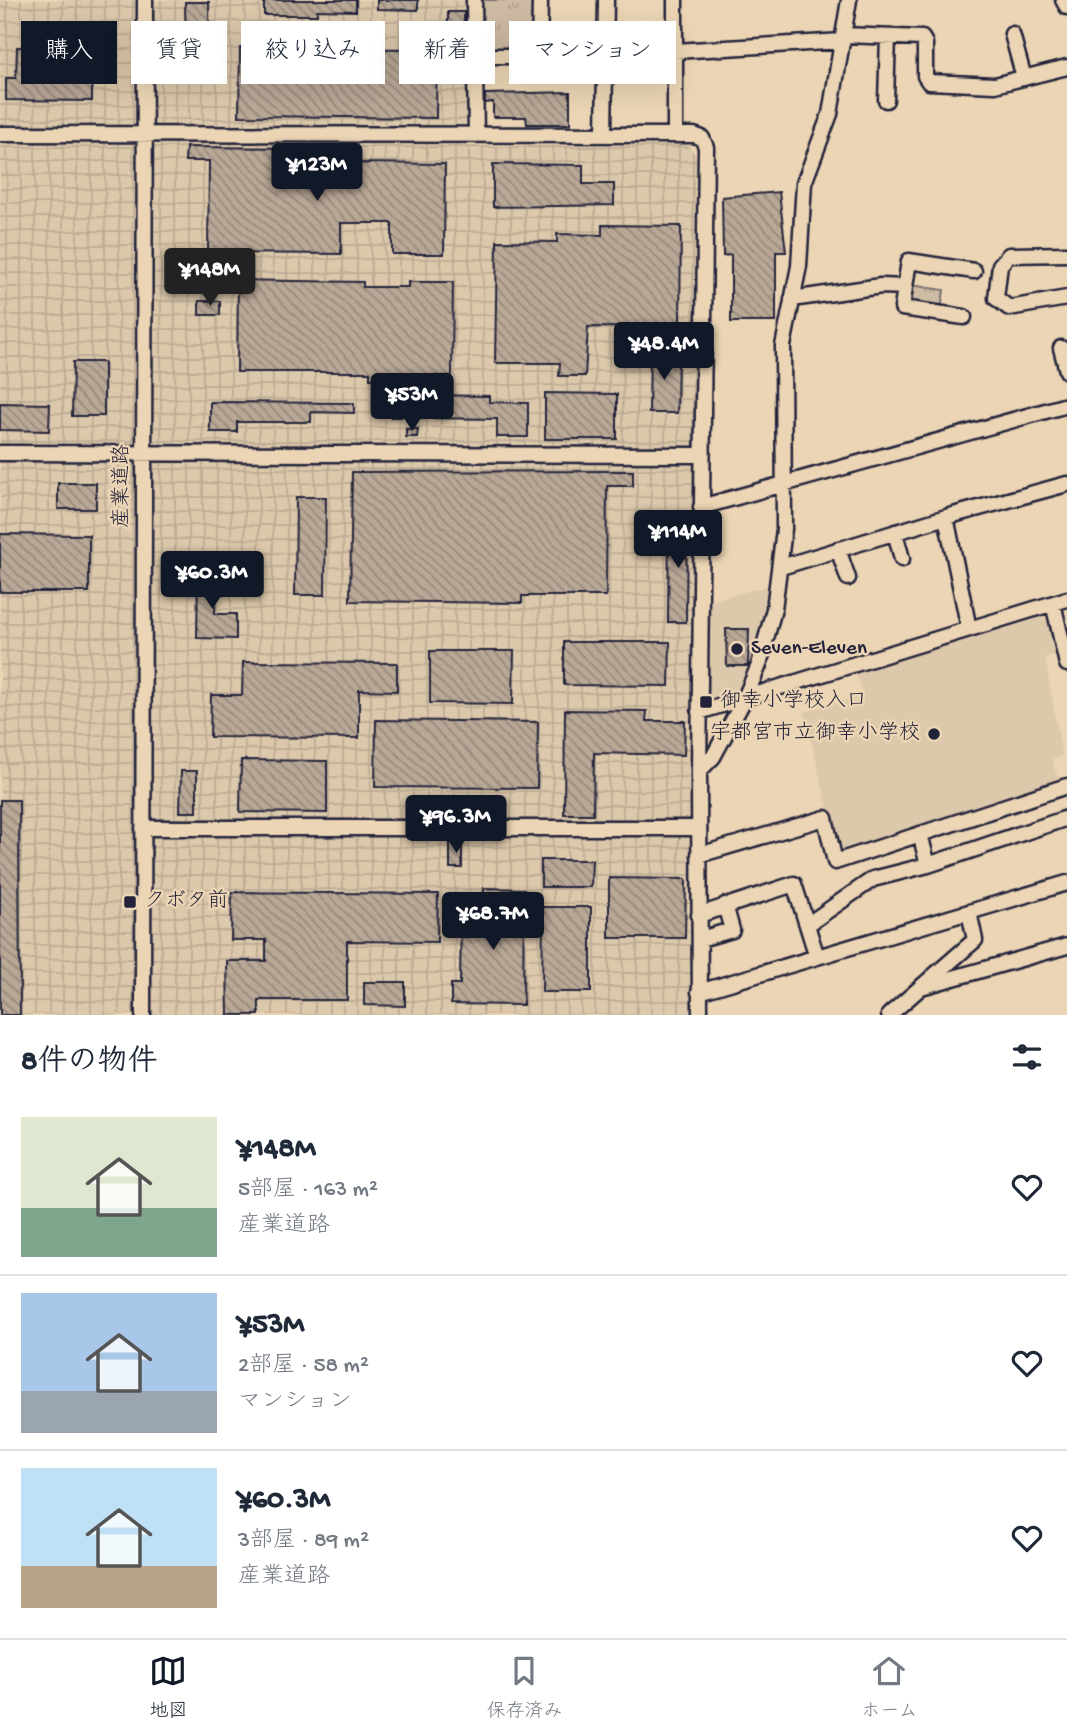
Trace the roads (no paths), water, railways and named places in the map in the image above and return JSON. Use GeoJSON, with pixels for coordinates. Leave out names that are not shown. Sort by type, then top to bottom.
{"type":"FeatureCollection","features":[{"type":"Feature","properties":{"kind":"street","name":"産業道路"},"geometry":{"type":"LineString","coordinates":[[143,1015],[145,0]]}},
{"type":"Feature","properties":{"kind":"street"},"geometry":{"type":"LineString","coordinates":[[474,0],[474,21]]}},
{"type":"Feature","properties":{"kind":"street"},"geometry":{"type":"LineString","coordinates":[[495,56],[540,56],[540,0]]}},
{"type":"Feature","properties":{"kind":"street"},"geometry":{"type":"LineString","coordinates":[[604,135],[606,0]]}},
{"type":"Feature","properties":{"kind":"street"},"geometry":{"type":"LineString","coordinates":[[675,0],[675,21]]}},
{"type":"Feature","properties":{"kind":"street"},"geometry":{"type":"LineString","coordinates":[[699,771],[713,757],[745,698],[759,665],[781,567],[784,484],[783,346],[799,266],[804,183],[830,114],[849,0]]}},
{"type":"Feature","properties":{"kind":"street"},"geometry":{"type":"LineString","coordinates":[[1063,0],[1067,6]]}},
{"type":"Feature","properties":{"kind":"street"},"geometry":{"type":"LineString","coordinates":[[1012,34],[1024,78]]}},
{"type":"Feature","properties":{"kind":"street"},"geometry":{"type":"LineString","coordinates":[[886,100],[888,37]]}},
{"type":"Feature","properties":{"kind":"street"},"geometry":{"type":"LineString","coordinates":[[676,51],[844,38],[922,38],[925,43],[925,76],[929,82],[995,85],[1067,67]]}},
{"type":"Feature","properties":{"kind":"street"},"geometry":{"type":"LineString","coordinates":[[475,84],[476,135]]}},
{"type":"Feature","properties":{"kind":"street"},"geometry":{"type":"LineString","coordinates":[[675,84],[675,135]]}},
{"type":"Feature","properties":{"kind":"street"},"geometry":{"type":"LineString","coordinates":[[0,134],[698,136],[706,147],[699,712],[700,1015]]}},
{"type":"Feature","properties":{"kind":"street"},"geometry":{"type":"LineString","coordinates":[[1067,254],[1009,255],[1000,265],[996,298],[1009,308],[1067,298]]}},
{"type":"Feature","properties":{"kind":"street"},"geometry":{"type":"LineString","coordinates":[[964,317],[902,308],[909,261],[974,271]]}},
{"type":"Feature","properties":{"kind":"street"},"geometry":{"type":"LineString","coordinates":[[792,299],[881,286],[905,287]]}},
{"type":"Feature","properties":{"kind":"street"},"geometry":{"type":"LineString","coordinates":[[1061,348],[1067,371]]}},
{"type":"Feature","properties":{"kind":"street"},"geometry":{"type":"LineString","coordinates":[[701,507],[1067,405]]}},
{"type":"Feature","properties":{"kind":"street"},"geometry":{"type":"LineString","coordinates":[[0,453],[702,455]]}},
{"type":"Feature","properties":{"kind":"street"},"geometry":{"type":"LineString","coordinates":[[781,567],[1067,484]]}},
{"type":"Feature","properties":{"kind":"street"},"geometry":{"type":"LineString","coordinates":[[946,517],[969,629]]}},
{"type":"Feature","properties":{"kind":"street"},"geometry":{"type":"LineString","coordinates":[[895,532],[902,559]]}},
{"type":"Feature","properties":{"kind":"street"},"geometry":{"type":"LineString","coordinates":[[838,549],[848,578]]}},
{"type":"Feature","properties":{"kind":"street"},"geometry":{"type":"LineString","coordinates":[[699,712],[1060,601],[1067,664]]}},
{"type":"Feature","properties":{"kind":"street"},"geometry":{"type":"LineString","coordinates":[[699,855],[825,818],[835,862],[1067,786]]}},
{"type":"Feature","properties":{"kind":"street"},"geometry":{"type":"LineString","coordinates":[[807,925],[873,879],[928,865],[1067,818]]}},
{"type":"Feature","properties":{"kind":"street"},"geometry":{"type":"LineString","coordinates":[[143,828],[699,828]]}},
{"type":"Feature","properties":{"kind":"street"},"geometry":{"type":"LineString","coordinates":[[920,834],[928,865]]}},
{"type":"Feature","properties":{"kind":"street"},"geometry":{"type":"LineString","coordinates":[[699,992],[1067,883]]}},
{"type":"Feature","properties":{"kind":"street"},"geometry":{"type":"LineString","coordinates":[[699,915],[794,884],[817,957]]}},
{"type":"Feature","properties":{"kind":"street"},"geometry":{"type":"LineString","coordinates":[[699,939],[732,930],[725,905]]}},
{"type":"Feature","properties":{"kind":"street"},"geometry":{"type":"LineString","coordinates":[[889,1015],[975,940],[969,912]]}},
{"type":"Feature","properties":{"kind":"street"},"geometry":{"type":"LineString","coordinates":[[921,987],[1067,946]]}},
{"type":"Feature","properties":{"kind":"place","name":"Seven-Eleven"},"geometry":{"type":"Point","coordinates":[737,649]}},
{"type":"Feature","properties":{"kind":"place","name":"御幸小学校入口"},"geometry":{"type":"Point","coordinates":[706,702]}},
{"type":"Feature","properties":{"kind":"place","name":"宇都宮市立御幸小学校"},"geometry":{"type":"Point","coordinates":[934,734]}},
{"type":"Feature","properties":{"kind":"place","name":"クボタ前"},"geometry":{"type":"Point","coordinates":[130,902]}}]}
